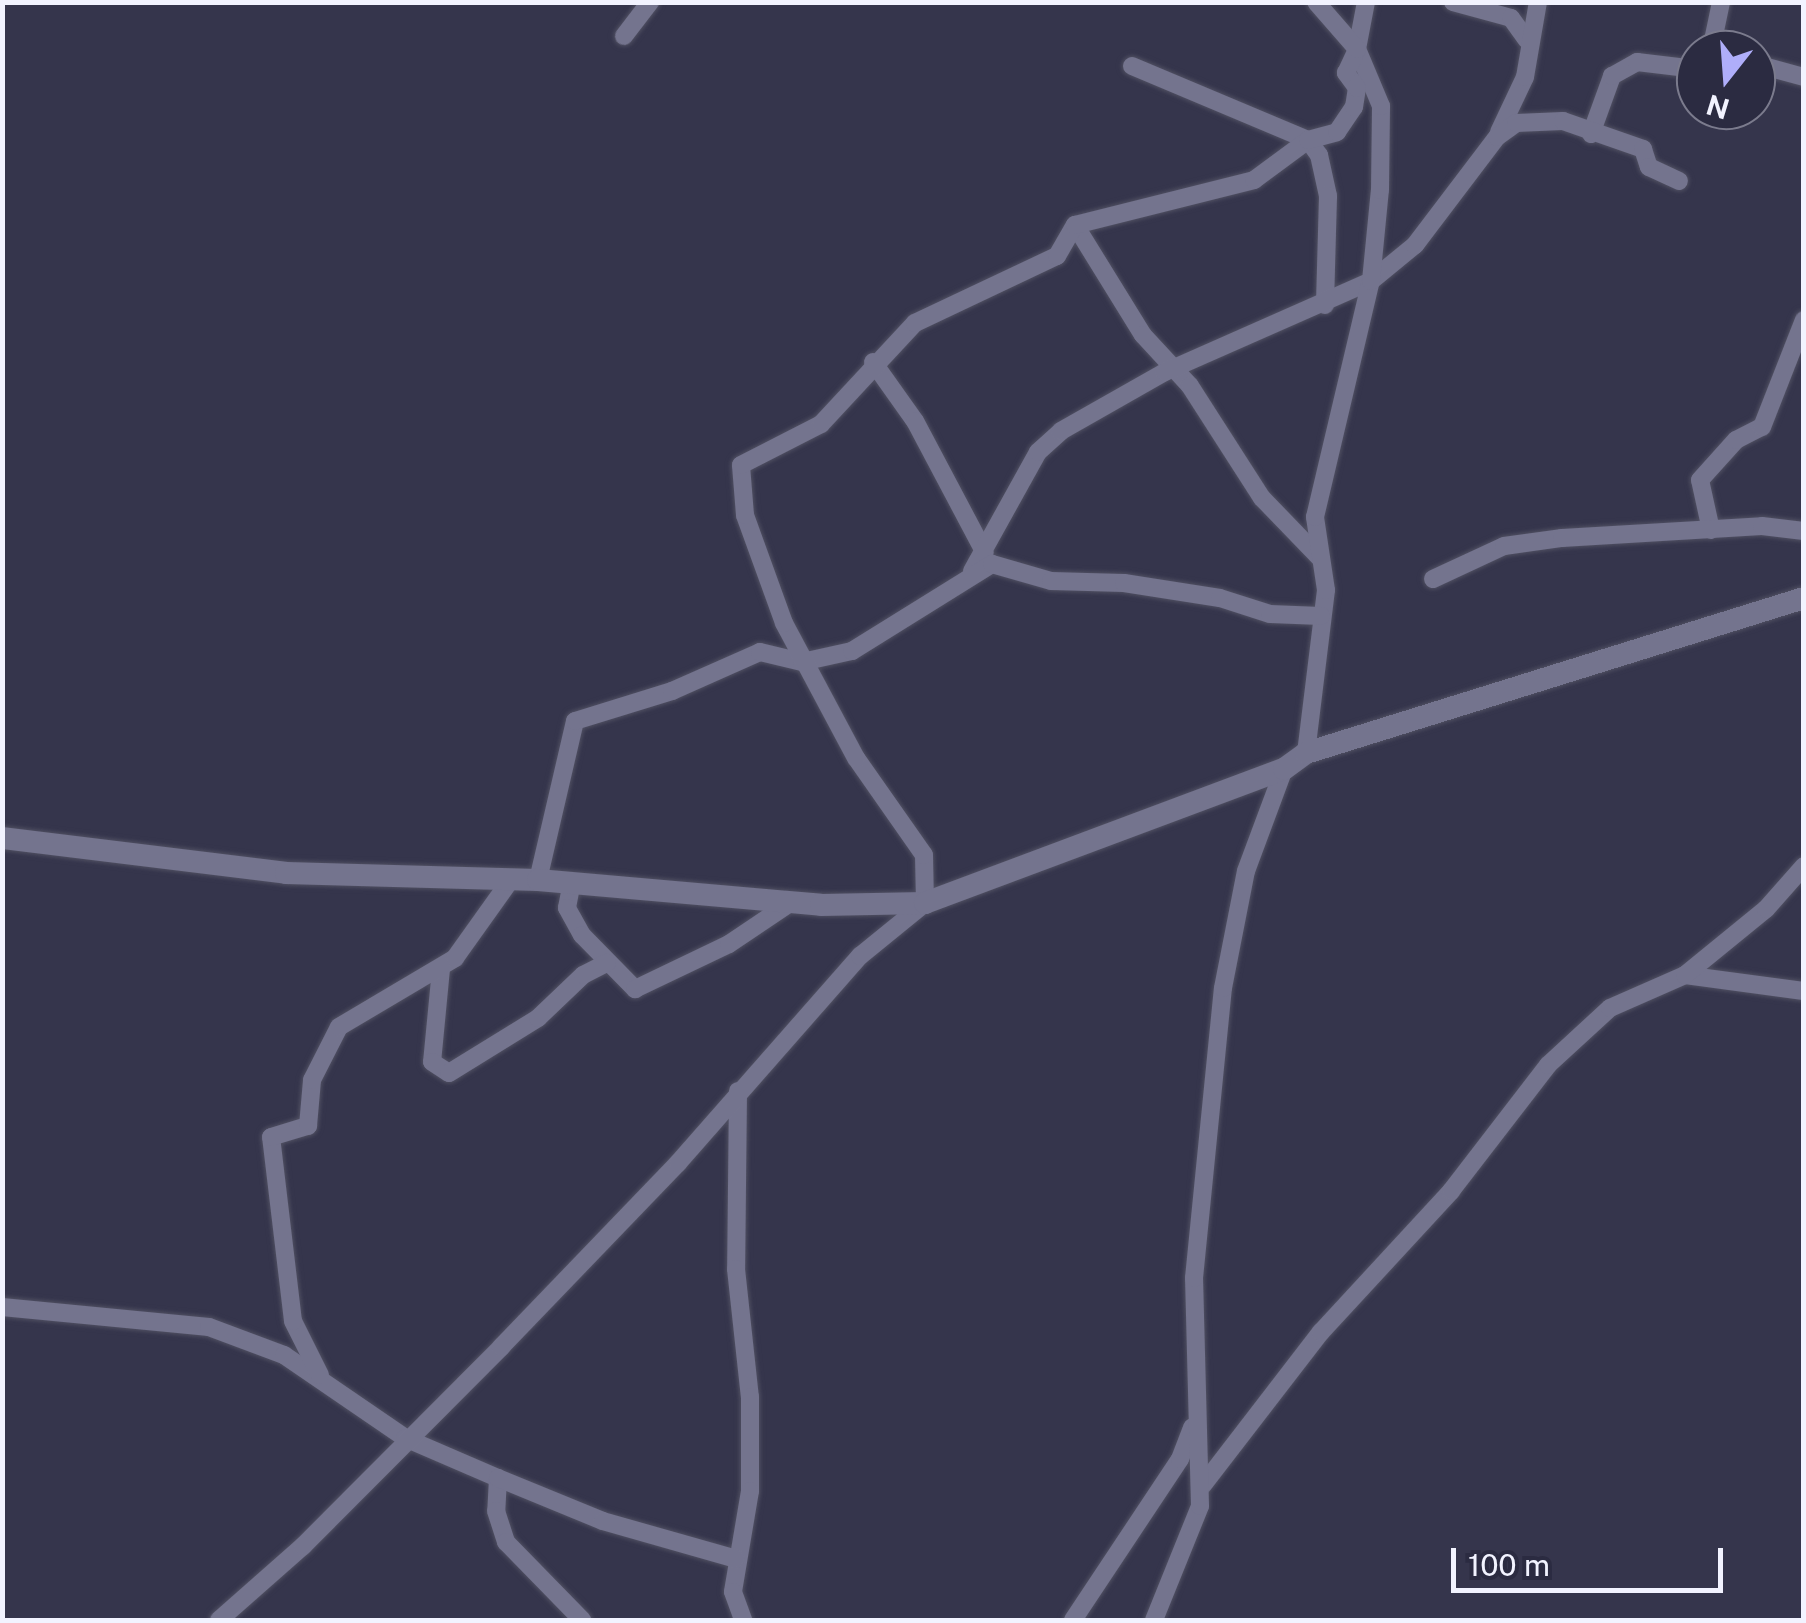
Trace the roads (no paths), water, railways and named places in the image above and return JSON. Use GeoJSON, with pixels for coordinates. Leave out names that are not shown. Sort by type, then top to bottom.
{"type":"FeatureCollection","features":[{"type":"Feature","properties":{"kind":"street"},"geometry":{"type":"LineString","coordinates":[[624,36],[650,2]]}},
{"type":"Feature","properties":{"kind":"street"},"geometry":{"type":"LineString","coordinates":[[1306,753],[1326,590],[1315,517],[1370,281],[1382,119],[1358,49],[1316,2]]}},
{"type":"Feature","properties":{"kind":"street"},"geometry":{"type":"LineString","coordinates":[[925,903],[924,855],[866,773],[802,662],[745,515],[741,465],[821,424],[874,362],[915,323],[1056,256],[1074,225],[1254,180],[1308,140],[1336,132],[1354,107],[1356,88],[1346,73],[1358,49],[1366,2]]}},
{"type":"Feature","properties":{"kind":"street"},"geometry":{"type":"LineString","coordinates":[[1454,2],[1510,18],[1527,40]]}},
{"type":"Feature","properties":{"kind":"street"},"geometry":{"type":"LineString","coordinates":[[969,575],[1038,452],[1061,432],[1175,368],[1324,305],[1370,281],[1415,244],[1496,137],[1525,77],[1527,40],[1538,2]]}},
{"type":"Feature","properties":{"kind":"street"},"geometry":{"type":"LineString","coordinates":[[1716,30],[1721,2]]}},
{"type":"Feature","properties":{"kind":"street"},"geometry":{"type":"LineString","coordinates":[[1591,134],[1612,76],[1636,62],[1676,67]]}},
{"type":"Feature","properties":{"kind":"street"},"geometry":{"type":"LineString","coordinates":[[1132,66],[1308,140],[1319,155],[1328,196],[1324,305]]}},
{"type":"Feature","properties":{"kind":"street"},"geometry":{"type":"LineString","coordinates":[[1776,69],[1804,77]]}},
{"type":"Feature","properties":{"kind":"street"},"geometry":{"type":"LineString","coordinates":[[1496,137],[1533,119],[1563,121],[1591,134],[1643,149],[1650,167],[1680,181]]}},
{"type":"Feature","properties":{"kind":"street"},"geometry":{"type":"LineString","coordinates":[[1074,225],[1142,334],[1175,368],[1270,510],[1319,557]]}},
{"type":"Feature","properties":{"kind":"street"},"geometry":{"type":"LineString","coordinates":[[1804,321],[1804,342]]}},
{"type":"Feature","properties":{"kind":"street"},"geometry":{"type":"LineString","coordinates":[[1710,530],[1700,480],[1736,440],[1762,426],[1804,321]]}},
{"type":"Feature","properties":{"kind":"street"},"geometry":{"type":"LineString","coordinates":[[874,362],[915,421],[985,552]]}},
{"type":"Feature","properties":{"kind":"street"},"geometry":{"type":"LineString","coordinates":[[1433,578],[1504,546],[1710,530],[1804,531]]}},
{"type":"Feature","properties":{"kind":"street"},"geometry":{"type":"LineString","coordinates":[[538,880],[575,721],[672,691],[760,652],[802,662],[852,651],[992,564],[1051,580],[1124,583],[1220,598],[1270,614],[1321,616]]}},
{"type":"Feature","properties":{"kind":"street"},"geometry":{"type":"LineString","coordinates":[[218,1620],[304,1546],[642,1202],[860,956],[925,903],[1284,769],[1306,753],[1804,598]]}},
{"type":"Feature","properties":{"kind":"street"},"geometry":{"type":"LineString","coordinates":[[1203,1485],[1194,1422],[1194,1278],[1223,988],[1246,871],[1284,769]]}},
{"type":"Feature","properties":{"kind":"street"},"geometry":{"type":"LineString","coordinates":[[2,838],[286,873],[538,880],[790,903],[925,903]]}},
{"type":"Feature","properties":{"kind":"street"},"geometry":{"type":"LineString","coordinates":[[1154,1620],[1203,1485],[1321,1332],[1451,1191],[1548,1065],[1610,1008],[1684,975],[1766,908],[1804,866]]}},
{"type":"Feature","properties":{"kind":"street"},"geometry":{"type":"LineString","coordinates":[[322,1380],[293,1321],[271,1137],[308,1126],[312,1080],[339,1027],[441,969],[510,881]]}},
{"type":"Feature","properties":{"kind":"street"},"geometry":{"type":"LineString","coordinates":[[571,886],[567,908],[607,963],[634,990],[729,944],[790,903]]}},
{"type":"Feature","properties":{"kind":"street"},"geometry":{"type":"LineString","coordinates":[[441,969],[432,1062],[448,1073],[525,1027],[583,975],[607,963]]}},
{"type":"Feature","properties":{"kind":"street"},"geometry":{"type":"LineString","coordinates":[[1684,975],[1804,991]]}},
{"type":"Feature","properties":{"kind":"street"},"geometry":{"type":"LineString","coordinates":[[738,1091],[736,1269],[750,1397],[750,1491],[733,1592],[743,1620]]}},
{"type":"Feature","properties":{"kind":"street"},"geometry":{"type":"LineString","coordinates":[[2,1308],[235,1332],[322,1380],[406,1438],[603,1521],[736,1559]]}},
{"type":"Feature","properties":{"kind":"street"},"geometry":{"type":"LineString","coordinates":[[1072,1620],[1180,1459],[1194,1422]]}},
{"type":"Feature","properties":{"kind":"street"},"geometry":{"type":"LineString","coordinates":[[498,1478],[496,1511],[506,1542],[582,1620]]}}]}
